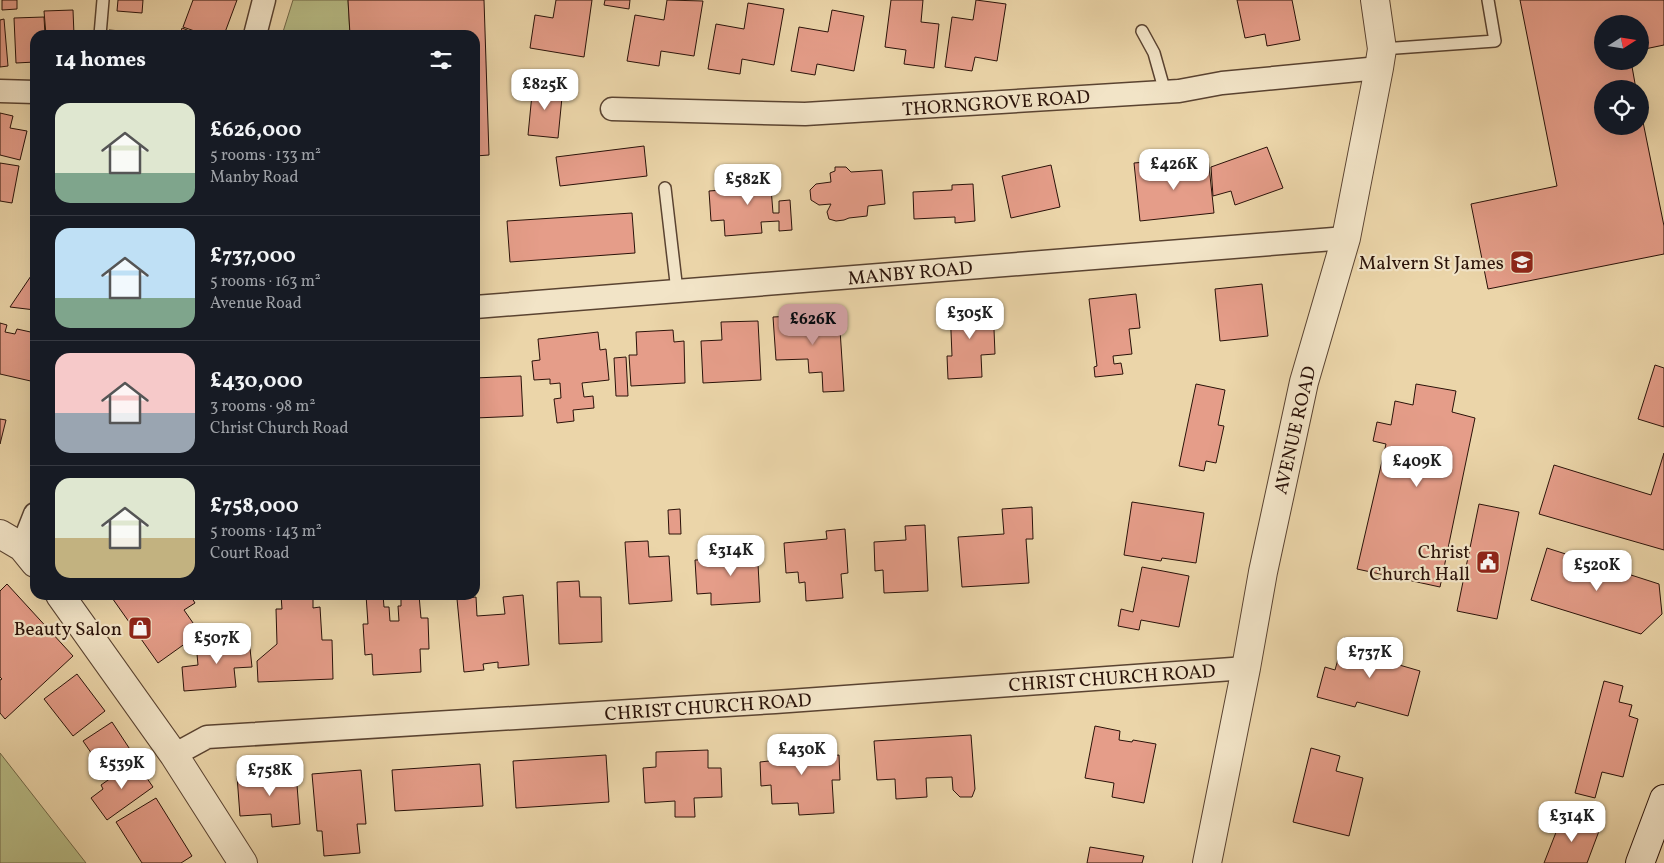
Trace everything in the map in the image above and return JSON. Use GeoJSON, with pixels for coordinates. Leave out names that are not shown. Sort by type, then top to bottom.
{"type":"FeatureCollection","features":[{"type":"Feature","properties":{"kind":"street"},"geometry":{"type":"LineString","coordinates":[[256,30],[264,0]]}},
{"type":"Feature","properties":{"kind":"street","name":"AVENUE ROAD"},"geometry":{"type":"LineString","coordinates":[[1207,863],[1263,572],[1304,382],[1346,238],[1381,59],[1375,0]]}},
{"type":"Feature","properties":{"kind":"street","name":"THORNGROVE ROAD"},"geometry":{"type":"LineString","coordinates":[[612,109],[805,114],[1165,92],[1381,59]]}},
{"type":"Feature","properties":{"kind":"street"},"geometry":{"type":"LineString","coordinates":[[0,92],[30,92]]}},
{"type":"Feature","properties":{"kind":"street","name":"MANBY ROAD"},"geometry":{"type":"LineString","coordinates":[[480,307],[1346,238]]}},
{"type":"Feature","properties":{"kind":"street"},"geometry":{"type":"LineString","coordinates":[[19,548],[30,525]]}},
{"type":"Feature","properties":{"kind":"street"},"geometry":{"type":"LineString","coordinates":[[64,600],[174,755],[242,863]]}},
{"type":"Feature","properties":{"kind":"street","name":"CHRIST CHURCH ROAD"},"geometry":{"type":"LineString","coordinates":[[174,755],[207,737],[775,702],[1246,668]]}},
{"type":"Feature","properties":{"kind":"street"},"geometry":{"type":"LineString","coordinates":[[1640,863],[1664,799]]}},
{"type":"Feature","properties":{"kind":"lane"},"geometry":{"type":"LineString","coordinates":[[100,30],[103,0]]}},
{"type":"Feature","properties":{"kind":"lane"},"geometry":{"type":"LineString","coordinates":[[1381,59],[1495,41],[1488,0]]}},
{"type":"Feature","properties":{"kind":"lane"},"geometry":{"type":"LineString","coordinates":[[1142,31],[1154,53],[1165,92]]}},
{"type":"Feature","properties":{"kind":"lane"},"geometry":{"type":"LineString","coordinates":[[665,188],[677,291]]}},
{"type":"Feature","properties":{"kind":"green space"},"geometry":{"type":"Polygon","coordinates":[[[293,0],[348,0],[350,30],[284,30],[293,0]]]}},
{"type":"Feature","properties":{"kind":"green space"},"geometry":{"type":"Polygon","coordinates":[[[0,753],[86,863],[0,863],[0,753]]]}},
{"type":"Feature","properties":{"kind":"building"},"geometry":{"type":"Polygon","coordinates":[[[2,0],[17,0],[17,9],[2,10],[2,0]]]}},
{"type":"Feature","properties":{"kind":"building"},"geometry":{"type":"Polygon","coordinates":[[[118,0],[143,0],[142,13],[117,11],[118,0]]]}},
{"type":"Feature","properties":{"kind":"building"},"geometry":{"type":"Polygon","coordinates":[[[193,0],[237,0],[226,30],[192,30],[183,27],[193,0]]]}},
{"type":"Feature","properties":{"kind":"building"},"geometry":{"type":"Polygon","coordinates":[[[348,0],[484,0],[489,155],[480,156],[480,30],[350,30],[348,0]]]}},
{"type":"Feature","properties":{"kind":"building"},"geometry":{"type":"Polygon","coordinates":[[[556,0],[592,0],[584,57],[530,48],[535,15],[553,18],[556,0]]]}},
{"type":"Feature","properties":{"kind":"building"},"geometry":{"type":"Polygon","coordinates":[[[605,0],[630,0],[629,9],[604,5],[605,0]]]}},
{"type":"Feature","properties":{"kind":"building"},"geometry":{"type":"Polygon","coordinates":[[[667,0],[703,1],[694,56],[661,51],[659,66],[627,61],[635,15],[664,20],[667,0]]]}},
{"type":"Feature","properties":{"kind":"building"},"geometry":{"type":"Polygon","coordinates":[[[891,0],[923,0],[921,22],[939,24],[934,68],[904,64],[906,50],[885,47],[891,0]]]}},
{"type":"Feature","properties":{"kind":"building"},"geometry":{"type":"Polygon","coordinates":[[[976,0],[1006,4],[997,61],[975,57],[972,71],[945,67],[952,17],[973,20],[976,0]]]}},
{"type":"Feature","properties":{"kind":"building"},"geometry":{"type":"Polygon","coordinates":[[[1237,0],[1292,0],[1300,40],[1267,46],[1265,34],[1245,38],[1237,0]]]}},
{"type":"Feature","properties":{"kind":"building"},"geometry":{"type":"Polygon","coordinates":[[[1520,0],[1664,0],[1664,45],[1649,48],[1649,15],[1594,15],[1594,70],[1633,70],[1634,80],[1594,80],[1594,135],[1646,135],[1664,226],[1664,254],[1488,289],[1471,204],[1557,186],[1520,0]]]}},
{"type":"Feature","properties":{"kind":"building"},"geometry":{"type":"Polygon","coordinates":[[[748,3],[784,9],[774,65],[742,59],[740,74],[708,69],[716,24],[744,29],[748,3]]]}},
{"type":"Feature","properties":{"kind":"building"},"geometry":{"type":"Polygon","coordinates":[[[73,10],[74,30],[46,30],[44,11],[73,10]]]}},
{"type":"Feature","properties":{"kind":"building"},"geometry":{"type":"Polygon","coordinates":[[[832,10],[864,16],[854,71],[817,64],[815,75],[791,71],[799,27],[828,32],[832,10]]]}},
{"type":"Feature","properties":{"kind":"building"},"geometry":{"type":"Polygon","coordinates":[[[44,17],[45,30],[30,30],[30,62],[16,63],[14,18],[44,17]]]}},
{"type":"Feature","properties":{"kind":"building"},"geometry":{"type":"Polygon","coordinates":[[[4,19],[8,66],[0,67],[0,20],[4,19]]]}},
{"type":"Feature","properties":{"kind":"building"},"geometry":{"type":"Polygon","coordinates":[[[533,84],[563,87],[558,138],[528,135],[533,84]]]}},
{"type":"Feature","properties":{"kind":"building"},"geometry":{"type":"Polygon","coordinates":[[[0,113],[13,116],[10,128],[27,131],[20,160],[0,155],[0,113]]]}},
{"type":"Feature","properties":{"kind":"building"},"geometry":{"type":"Polygon","coordinates":[[[644,146],[647,176],[560,186],[556,157],[644,146]]]}},
{"type":"Feature","properties":{"kind":"building"},"geometry":{"type":"Polygon","coordinates":[[[1267,147],[1283,188],[1235,205],[1231,191],[1213,196],[1211,167],[1267,147]]]}},
{"type":"Feature","properties":{"kind":"building"},"geometry":{"type":"Polygon","coordinates":[[[1208,157],[1214,213],[1140,221],[1134,163],[1157,161],[1159,178],[1183,175],[1182,159],[1208,157]]]}},
{"type":"Feature","properties":{"kind":"building"},"geometry":{"type":"Polygon","coordinates":[[[0,163],[19,166],[12,203],[0,201],[0,163]]]}},
{"type":"Feature","properties":{"kind":"building"},"geometry":{"type":"Polygon","coordinates":[[[1051,165],[1060,207],[1011,218],[1002,176],[1051,165]]]}},
{"type":"Feature","properties":{"kind":"building"},"geometry":{"type":"Polygon","coordinates":[[[835,167],[846,167],[851,172],[882,170],[885,204],[868,206],[867,216],[836,221],[829,219],[827,212],[831,204],[819,205],[811,200],[810,190],[816,184],[831,182],[830,173],[835,171],[835,167]]]}},
{"type":"Feature","properties":{"kind":"building"},"geometry":{"type":"Polygon","coordinates":[[[770,175],[773,213],[779,213],[779,201],[790,200],[792,230],[779,231],[779,221],[761,222],[762,233],[725,236],[724,220],[711,221],[709,191],[722,190],[721,179],[770,175]]]}},
{"type":"Feature","properties":{"kind":"building"},"geometry":{"type":"Polygon","coordinates":[[[973,184],[975,221],[955,223],[955,217],[914,219],[913,192],[952,190],[952,185],[973,184]]]}},
{"type":"Feature","properties":{"kind":"building"},"geometry":{"type":"Polygon","coordinates":[[[632,213],[635,253],[510,262],[507,221],[632,213]]]}},
{"type":"Feature","properties":{"kind":"building"},"geometry":{"type":"Polygon","coordinates":[[[30,277],[30,309],[10,307],[30,277]]]}},
{"type":"Feature","properties":{"kind":"building"},"geometry":{"type":"Polygon","coordinates":[[[1262,284],[1268,336],[1220,341],[1215,289],[1262,284]]]}},
{"type":"Feature","properties":{"kind":"building"},"geometry":{"type":"Polygon","coordinates":[[[1136,294],[1140,328],[1129,329],[1132,354],[1113,356],[1114,364],[1121,363],[1123,374],[1095,377],[1094,367],[1097,366],[1089,299],[1136,294]]]}},
{"type":"Feature","properties":{"kind":"building"},"geometry":{"type":"Polygon","coordinates":[[[993,305],[995,354],[981,355],[982,377],[948,379],[947,356],[952,356],[950,307],[993,305]]]}},
{"type":"Feature","properties":{"kind":"building"},"geometry":{"type":"Polygon","coordinates":[[[839,314],[844,391],[823,392],[822,372],[809,373],[808,359],[776,360],[773,317],[839,314]]]}},
{"type":"Feature","properties":{"kind":"building"},"geometry":{"type":"Polygon","coordinates":[[[758,321],[761,380],[703,383],[701,341],[722,340],[721,322],[758,321]]]}},
{"type":"Feature","properties":{"kind":"building"},"geometry":{"type":"Polygon","coordinates":[[[0,323],[7,325],[5,332],[15,334],[17,329],[30,332],[30,381],[0,374],[0,323]]]}},
{"type":"Feature","properties":{"kind":"building"},"geometry":{"type":"Polygon","coordinates":[[[673,330],[674,342],[684,341],[685,383],[631,386],[629,355],[637,355],[636,332],[673,330]]]}},
{"type":"Feature","properties":{"kind":"building"},"geometry":{"type":"Polygon","coordinates":[[[598,332],[600,350],[606,349],[609,380],[582,383],[584,397],[593,396],[594,408],[573,410],[574,421],[557,423],[554,399],[561,398],[560,383],[550,384],[550,379],[534,380],[532,361],[540,360],[538,339],[598,332]]]}},
{"type":"Feature","properties":{"kind":"building"},"geometry":{"type":"Polygon","coordinates":[[[626,357],[628,396],[616,396],[614,358],[626,357]]]}},
{"type":"Feature","properties":{"kind":"building"},"geometry":{"type":"Polygon","coordinates":[[[1655,365],[1664,368],[1664,427],[1638,419],[1655,365]]]}},
{"type":"Feature","properties":{"kind":"building"},"geometry":{"type":"Polygon","coordinates":[[[521,376],[523,416],[480,418],[480,378],[521,376]]]}},
{"type":"Feature","properties":{"kind":"building"},"geometry":{"type":"Polygon","coordinates":[[[1196,384],[1225,390],[1218,425],[1224,426],[1216,463],[1206,461],[1204,471],[1179,466],[1196,384]]]}},
{"type":"Feature","properties":{"kind":"building"},"geometry":{"type":"Polygon","coordinates":[[[1416,384],[1456,391],[1452,412],[1475,418],[1440,587],[1357,569],[1386,444],[1373,441],[1377,422],[1391,425],[1395,401],[1413,405],[1416,384]]]}},
{"type":"Feature","properties":{"kind":"building"},"geometry":{"type":"Polygon","coordinates":[[[0,419],[6,420],[0,444],[0,419]]]}},
{"type":"Feature","properties":{"kind":"building"},"geometry":{"type":"Polygon","coordinates":[[[1664,453],[1664,550],[1539,514],[1554,465],[1651,495],[1664,453]]]}},
{"type":"Feature","properties":{"kind":"building"},"geometry":{"type":"Polygon","coordinates":[[[1132,502],[1204,513],[1196,563],[1162,558],[1161,561],[1124,555],[1132,502]]]}},
{"type":"Feature","properties":{"kind":"building","name":"Christ Church Hall"},"geometry":{"type":"Polygon","coordinates":[[[1479,504],[1519,512],[1497,619],[1457,611],[1479,504]]]}},
{"type":"Feature","properties":{"kind":"building"},"geometry":{"type":"Polygon","coordinates":[[[1032,507],[1033,539],[1026,539],[1029,583],[962,587],[958,537],[1004,534],[1002,509],[1032,507]]]}},
{"type":"Feature","properties":{"kind":"building"},"geometry":{"type":"Polygon","coordinates":[[[680,509],[681,534],[669,534],[668,510],[680,509]]]}},
{"type":"Feature","properties":{"kind":"building"},"geometry":{"type":"Polygon","coordinates":[[[925,525],[928,591],[884,593],[883,570],[875,571],[874,542],[906,540],[905,526],[925,525]]]}},
{"type":"Feature","properties":{"kind":"building"},"geometry":{"type":"Polygon","coordinates":[[[845,529],[848,573],[841,574],[843,598],[806,601],[805,582],[799,583],[798,572],[786,573],[784,543],[827,539],[826,531],[845,529]]]}},
{"type":"Feature","properties":{"kind":"building"},"geometry":{"type":"Polygon","coordinates":[[[648,541],[649,557],[669,556],[672,601],[629,604],[625,542],[648,541]]]}},
{"type":"Feature","properties":{"kind":"building"},"geometry":{"type":"Polygon","coordinates":[[[757,545],[760,602],[711,605],[711,593],[697,594],[695,560],[728,559],[727,547],[757,545]]]}},
{"type":"Feature","properties":{"kind":"building"},"geometry":{"type":"Polygon","coordinates":[[[1547,548],[1659,584],[1662,614],[1641,634],[1531,600],[1547,548]]]}},
{"type":"Feature","properties":{"kind":"building"},"geometry":{"type":"Polygon","coordinates":[[[1142,567],[1189,576],[1179,627],[1141,620],[1139,630],[1118,626],[1121,609],[1133,612],[1142,567]]]}},
{"type":"Feature","properties":{"kind":"building"},"geometry":{"type":"Polygon","coordinates":[[[579,581],[580,597],[601,597],[602,642],[559,644],[557,582],[579,581]]]}},
{"type":"Feature","properties":{"kind":"building"},"geometry":{"type":"Polygon","coordinates":[[[7,584],[73,656],[5,719],[0,713],[0,680],[2,679],[0,677],[0,591],[7,584]]]}},
{"type":"Feature","properties":{"kind":"building"},"geometry":{"type":"Polygon","coordinates":[[[523,595],[529,665],[498,668],[498,662],[483,664],[484,670],[464,672],[457,600],[476,600],[477,616],[505,614],[503,597],[523,595]]]}},
{"type":"Feature","properties":{"kind":"building"},"geometry":{"type":"Polygon","coordinates":[[[114,600],[193,600],[195,603],[184,610],[200,633],[158,663],[114,600]]]}},
{"type":"Feature","properties":{"kind":"building"},"geometry":{"type":"Polygon","coordinates":[[[281,600],[313,600],[313,608],[320,607],[322,640],[332,640],[333,679],[258,682],[257,661],[277,644],[276,609],[282,609],[281,600]]]}},
{"type":"Feature","properties":{"kind":"building"},"geometry":{"type":"Polygon","coordinates":[[[366,600],[383,600],[384,607],[389,607],[390,621],[399,621],[398,606],[401,606],[401,600],[419,600],[421,618],[428,618],[429,649],[420,649],[421,672],[373,675],[372,654],[365,655],[363,624],[368,624],[366,600]]]}},
{"type":"Feature","properties":{"kind":"building"},"geometry":{"type":"Polygon","coordinates":[[[1344,638],[1399,653],[1396,664],[1420,671],[1408,716],[1357,702],[1355,707],[1317,697],[1325,667],[1335,670],[1344,638]]]}},
{"type":"Feature","properties":{"kind":"building"},"geometry":{"type":"Polygon","coordinates":[[[249,639],[252,667],[234,668],[236,687],[184,691],[182,667],[198,665],[196,643],[249,639]]]}},
{"type":"Feature","properties":{"kind":"building"},"geometry":{"type":"Polygon","coordinates":[[[77,674],[105,711],[73,736],[44,699],[77,674]]]}},
{"type":"Feature","properties":{"kind":"building"},"geometry":{"type":"Polygon","coordinates":[[[1604,681],[1623,686],[1619,702],[1632,705],[1629,716],[1638,719],[1623,777],[1602,772],[1595,798],[1575,793],[1604,681]]]}},
{"type":"Feature","properties":{"kind":"building"},"geometry":{"type":"Polygon","coordinates":[[[112,722],[135,757],[107,776],[83,741],[112,722]]]}},
{"type":"Feature","properties":{"kind":"building"},"geometry":{"type":"Polygon","coordinates":[[[1095,726],[1120,731],[1119,740],[1132,742],[1133,740],[1156,744],[1144,803],[1112,797],[1114,783],[1085,778],[1095,726]]]}},
{"type":"Feature","properties":{"kind":"building"},"geometry":{"type":"Polygon","coordinates":[[[971,735],[975,789],[972,797],[960,797],[953,790],[952,777],[926,778],[927,797],[896,799],[895,779],[877,780],[874,741],[971,735]]]}},
{"type":"Feature","properties":{"kind":"building"},"geometry":{"type":"Polygon","coordinates":[[[829,742],[830,756],[839,755],[840,780],[832,780],[834,813],[799,815],[798,803],[772,804],[771,785],[761,786],[760,762],[769,761],[768,744],[829,742]]]}},
{"type":"Feature","properties":{"kind":"building"},"geometry":{"type":"Polygon","coordinates":[[[1311,748],[1340,756],[1336,771],[1363,778],[1349,836],[1293,822],[1311,748]]]}},
{"type":"Feature","properties":{"kind":"building"},"geometry":{"type":"Polygon","coordinates":[[[708,750],[708,768],[721,768],[722,797],[694,798],[695,817],[675,817],[675,801],[645,803],[643,768],[656,767],[656,752],[708,750]]]}},
{"type":"Feature","properties":{"kind":"building"},"geometry":{"type":"Polygon","coordinates":[[[606,755],[609,802],[516,808],[513,761],[606,755]]]}},
{"type":"Feature","properties":{"kind":"building"},"geometry":{"type":"Polygon","coordinates":[[[135,761],[153,787],[107,820],[91,798],[103,789],[101,785],[135,761]]]}},
{"type":"Feature","properties":{"kind":"building"},"geometry":{"type":"Polygon","coordinates":[[[480,764],[483,806],[395,811],[392,770],[480,764]]]}},
{"type":"Feature","properties":{"kind":"building"},"geometry":{"type":"Polygon","coordinates":[[[361,770],[366,824],[357,824],[360,853],[324,856],[322,831],[317,831],[312,774],[361,770]]]}},
{"type":"Feature","properties":{"kind":"building"},"geometry":{"type":"Polygon","coordinates":[[[296,772],[300,824],[272,827],[271,814],[240,816],[237,776],[296,772]]]}},
{"type":"Feature","properties":{"kind":"building"},"geometry":{"type":"Polygon","coordinates":[[[156,798],[192,856],[181,863],[142,863],[116,822],[156,798]]]}},
{"type":"Feature","properties":{"kind":"building"},"geometry":{"type":"Polygon","coordinates":[[[1562,817],[1599,831],[1587,863],[1544,863],[1562,817]]]}},
{"type":"Feature","properties":{"kind":"building"},"geometry":{"type":"Polygon","coordinates":[[[1090,847],[1144,856],[1142,863],[1087,863],[1090,847]]]}},
{"type":"Feature","properties":{"kind":"place","name":"Malvern St James"},"geometry":{"type":"Point","coordinates":[1522,262]}},
{"type":"Feature","properties":{"kind":"place","name":"Christ Church Hall"},"geometry":{"type":"Point","coordinates":[1488,562]}},
{"type":"Feature","properties":{"kind":"place","name":"Beauty Salon"},"geometry":{"type":"Point","coordinates":[140,628]}}]}
